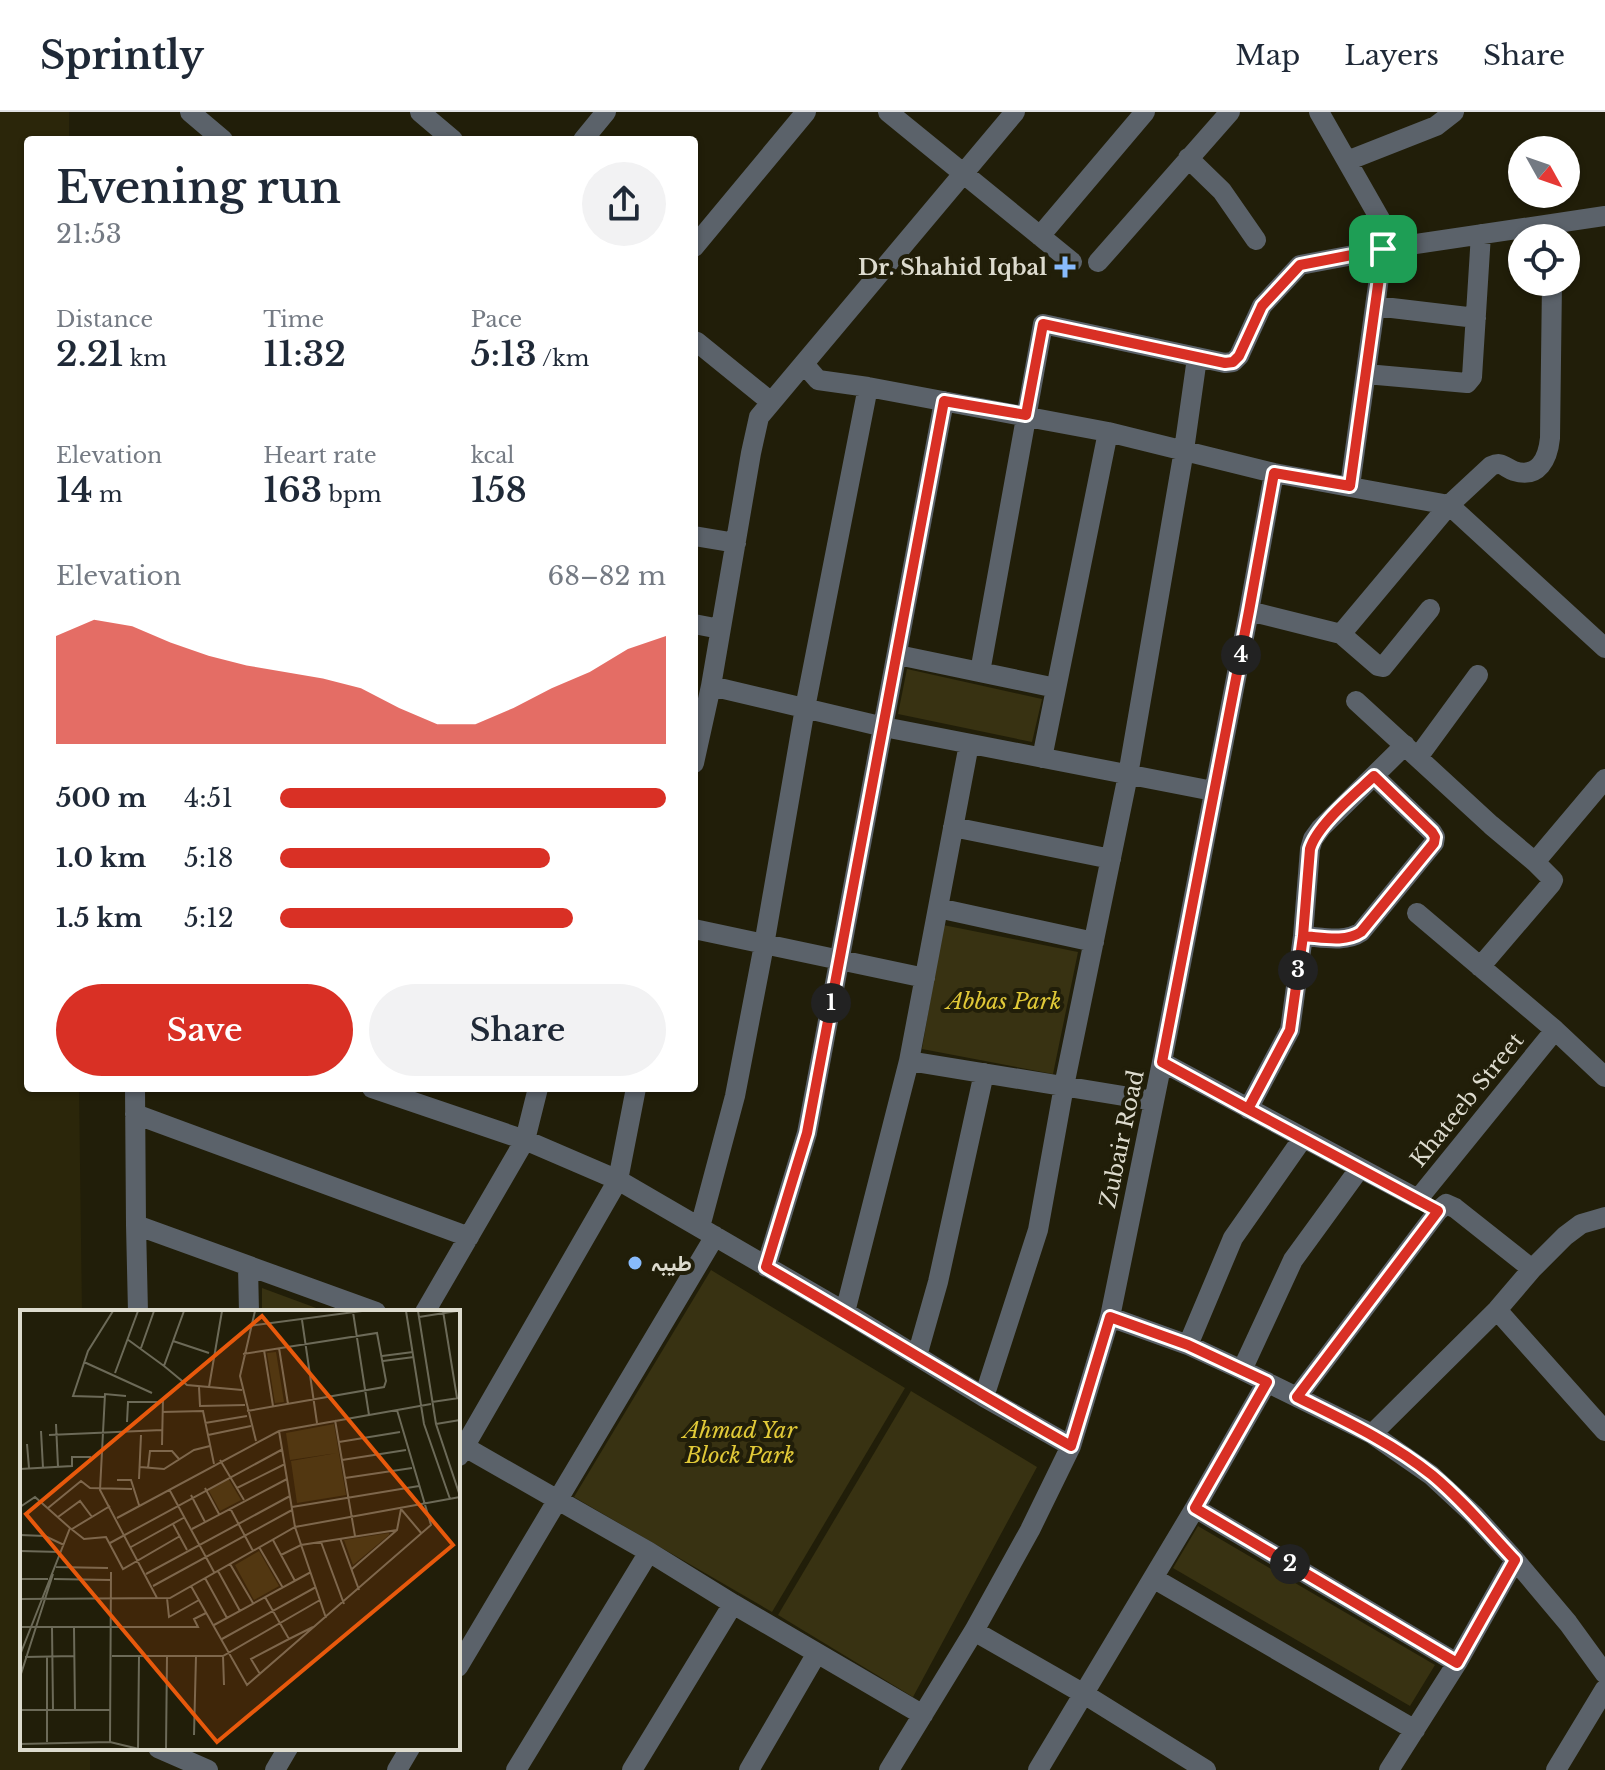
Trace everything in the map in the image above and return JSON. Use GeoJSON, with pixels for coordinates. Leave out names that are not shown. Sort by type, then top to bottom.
{"type":"FeatureCollection","features":[{"type":"Feature","properties":{"kind":"street"},"geometry":{"type":"LineString","coordinates":[[190,112],[218,136]]}},
{"type":"Feature","properties":{"kind":"street"},"geometry":{"type":"LineString","coordinates":[[420,112],[448,136]]}},
{"type":"Feature","properties":{"kind":"street"},"geometry":{"type":"LineString","coordinates":[[586,136],[606,112]]}},
{"type":"Feature","properties":{"kind":"street"},"geometry":{"type":"LineString","coordinates":[[698,242],[806,112]]}},
{"type":"Feature","properties":{"kind":"street"},"geometry":{"type":"LineString","coordinates":[[888,112],[1072,262]]}},
{"type":"Feature","properties":{"kind":"street"},"geometry":{"type":"LineString","coordinates":[[698,737],[759,417],[1015,112]]}},
{"type":"Feature","properties":{"kind":"street"},"geometry":{"type":"LineString","coordinates":[[1040,236],[1145,112]]}},
{"type":"Feature","properties":{"kind":"street"},"geometry":{"type":"LineString","coordinates":[[1098,262],[1230,112]]}},
{"type":"Feature","properties":{"kind":"street"},"geometry":{"type":"LineString","coordinates":[[1347,161],[1436,126],[1454,112]]}},
{"type":"Feature","properties":{"kind":"street"},"geometry":{"type":"LineString","coordinates":[[1328,116],[1390,248],[1375,306],[1350,486]]}},
{"type":"Feature","properties":{"kind":"street"},"geometry":{"type":"LineString","coordinates":[[1188,158],[1222,191],[1256,240]]}},
{"type":"Feature","properties":{"kind":"street"},"geometry":{"type":"LineString","coordinates":[[1577,224],[1605,216]]}},
{"type":"Feature","properties":{"kind":"street"},"geometry":{"type":"LineString","coordinates":[[980,672],[1043,324],[1197,358],[1233,362],[1239,356],[1262,306],[1300,265],[1390,248],[1508,233]]}},
{"type":"Feature","properties":{"kind":"street"},"geometry":{"type":"LineString","coordinates":[[1366,374],[1467,383],[1472,377],[1481,234]]}},
{"type":"Feature","properties":{"kind":"street"},"geometry":{"type":"LineString","coordinates":[[1341,634],[1449,505],[1491,466],[1497,463],[1527,473],[1540,468],[1548,454],[1550,438],[1552,296]]}},
{"type":"Feature","properties":{"kind":"street"},"geometry":{"type":"LineString","coordinates":[[1375,306],[1476,318]]}},
{"type":"Feature","properties":{"kind":"street"},"geometry":{"type":"LineString","coordinates":[[698,343],[771,402]]}},
{"type":"Feature","properties":{"kind":"street"},"geometry":{"type":"LineString","coordinates":[[984,1397],[1038,1230],[1064,1086],[1128,775],[1197,358]]}},
{"type":"Feature","properties":{"kind":"street"},"geometry":{"type":"LineString","coordinates":[[804,364],[818,380],[1026,415],[1274,473],[1449,505],[1605,648]]}},
{"type":"Feature","properties":{"kind":"street"},"geometry":{"type":"LineString","coordinates":[[460,1664],[557,1500],[707,1232],[868,387]]}},
{"type":"Feature","properties":{"kind":"street"},"geometry":{"type":"LineString","coordinates":[[766,1267],[807,1133],[944,401]]}},
{"type":"Feature","properties":{"kind":"street"},"geometry":{"type":"LineString","coordinates":[[1042,758],[1108,432]]}},
{"type":"Feature","properties":{"kind":"street","name":"Zubair Road"},"geometry":{"type":"LineString","coordinates":[[889,1770],[974,1631],[1030,1530],[1071,1446],[1110,1317],[1162,1062],[1274,473]]}},
{"type":"Feature","properties":{"kind":"street"},"geometry":{"type":"LineString","coordinates":[[698,537],[736,543]]}},
{"type":"Feature","properties":{"kind":"street"},"geometry":{"type":"LineString","coordinates":[[1249,611],[1341,634],[1383,667],[1430,609]]}},
{"type":"Feature","properties":{"kind":"street"},"geometry":{"type":"LineString","coordinates":[[698,625],[720,629]]}},
{"type":"Feature","properties":{"kind":"street"},"geometry":{"type":"LineString","coordinates":[[898,655],[1056,688]]}},
{"type":"Feature","properties":{"kind":"street"},"geometry":{"type":"LineString","coordinates":[[1248,1109],[1290,1030],[1313,839],[1374,776],[1411,751],[1478,675]]}},
{"type":"Feature","properties":{"kind":"street"},"geometry":{"type":"LineString","coordinates":[[704,699],[805,708],[884,727],[1213,791]]}},
{"type":"Feature","properties":{"kind":"street"},"geometry":{"type":"LineString","coordinates":[[1356,701],[1552,877],[1551,884],[1480,967]]}},
{"type":"Feature","properties":{"kind":"street"},"geometry":{"type":"LineString","coordinates":[[845,1312],[909,1061],[969,744]]}},
{"type":"Feature","properties":{"kind":"street"},"geometry":{"type":"LineString","coordinates":[[1303,936],[1345,938],[1361,932],[1434,843],[1432,832],[1374,776]]}},
{"type":"Feature","properties":{"kind":"street"},"geometry":{"type":"LineString","coordinates":[[1535,862],[1605,779]]}},
{"type":"Feature","properties":{"kind":"street"},"geometry":{"type":"LineString","coordinates":[[953,827],[1111,859]]}},
{"type":"Feature","properties":{"kind":"street"},"geometry":{"type":"LineString","coordinates":[[938,908],[1094,942]]}},
{"type":"Feature","properties":{"kind":"street"},"geometry":{"type":"LineString","coordinates":[[1417,913],[1601,1065]]}},
{"type":"Feature","properties":{"kind":"street"},"geometry":{"type":"LineString","coordinates":[[698,930],[925,978]]}},
{"type":"Feature","properties":{"kind":"street","name":"Khateeb Street"},"geometry":{"type":"LineString","coordinates":[[1162,1062],[1418,1199],[1555,1030]]}},
{"type":"Feature","properties":{"kind":"street"},"geometry":{"type":"LineString","coordinates":[[909,1061],[1154,1101]]}},
{"type":"Feature","properties":{"kind":"street"},"geometry":{"type":"LineString","coordinates":[[917,1356],[938,1282],[984,1073]]}},
{"type":"Feature","properties":{"kind":"street"},"geometry":{"type":"LineString","coordinates":[[135,1092],[138,1310]]}},
{"type":"Feature","properties":{"kind":"street"},"geometry":{"type":"LineString","coordinates":[[385,1092],[525,1140],[618,1180],[1071,1446]]}},
{"type":"Feature","properties":{"kind":"street"},"geometry":{"type":"LineString","coordinates":[[426,1310],[525,1140],[537,1092]]}},
{"type":"Feature","properties":{"kind":"street"},"geometry":{"type":"LineString","coordinates":[[635,1092],[618,1180],[460,1449],[649,1552],[923,1715]]}},
{"type":"Feature","properties":{"kind":"street"},"geometry":{"type":"LineString","coordinates":[[135,1114],[469,1237]]}},
{"type":"Feature","properties":{"kind":"street"},"geometry":{"type":"LineString","coordinates":[[1188,1345],[1233,1238],[1303,1138]]}},
{"type":"Feature","properties":{"kind":"street"},"geometry":{"type":"LineString","coordinates":[[1242,1370],[1293,1260],[1360,1168]]}},
{"type":"Feature","properties":{"kind":"street"},"geometry":{"type":"LineString","coordinates":[[1418,1199],[1438,1211]]}},
{"type":"Feature","properties":{"kind":"street"},"geometry":{"type":"LineString","coordinates":[[1297,1397],[1446,1204],[1532,1269]]}},
{"type":"Feature","properties":{"kind":"street"},"geometry":{"type":"LineString","coordinates":[[1372,1434],[1573,1230],[1581,1224],[1605,1217]]}},
{"type":"Feature","properties":{"kind":"street"},"geometry":{"type":"LineString","coordinates":[[136,1225],[370,1310]]}},
{"type":"Feature","properties":{"kind":"street"},"geometry":{"type":"LineString","coordinates":[[248,1266],[249,1310]]}},
{"type":"Feature","properties":{"kind":"street"},"geometry":{"type":"LineString","coordinates":[[1497,1310],[1605,1431]]}},
{"type":"Feature","properties":{"kind":"street"},"geometry":{"type":"LineString","coordinates":[[1110,1317],[1188,1345],[1267,1382],[1372,1434],[1431,1475],[1474,1515],[1515,1560],[1568,1623],[1605,1674]]}},
{"type":"Feature","properties":{"kind":"street"},"geometry":{"type":"LineString","coordinates":[[1038,1770],[1267,1382]]}},
{"type":"Feature","properties":{"kind":"street"},"geometry":{"type":"LineString","coordinates":[[1195,1508],[1457,1663]]}},
{"type":"Feature","properties":{"kind":"street"},"geometry":{"type":"LineString","coordinates":[[516,1770],[649,1552]]}},
{"type":"Feature","properties":{"kind":"street"},"geometry":{"type":"LineString","coordinates":[[1389,1770],[1457,1663],[1515,1560]]}},
{"type":"Feature","properties":{"kind":"street"},"geometry":{"type":"LineString","coordinates":[[1153,1578],[1415,1730]]}},
{"type":"Feature","properties":{"kind":"street"},"geometry":{"type":"LineString","coordinates":[[632,1770],[733,1604]]}},
{"type":"Feature","properties":{"kind":"street"},"geometry":{"type":"LineString","coordinates":[[974,1631],[1084,1694],[1206,1770]]}},
{"type":"Feature","properties":{"kind":"street"},"geometry":{"type":"LineString","coordinates":[[749,1770],[817,1653]]}},
{"type":"Feature","properties":{"kind":"street"},"geometry":{"type":"LineString","coordinates":[[1556,1770],[1605,1689]]}},
{"type":"Feature","properties":{"kind":"street"},"geometry":{"type":"LineString","coordinates":[[163,1750],[208,1770]]}},
{"type":"Feature","properties":{"kind":"street"},"geometry":{"type":"LineString","coordinates":[[275,1770],[287,1750]]}},
{"type":"Feature","properties":{"kind":"street"},"geometry":{"type":"LineString","coordinates":[[397,1770],[409,1750]]}},
{"type":"Feature","properties":{"kind":"shaded area"},"geometry":{"type":"Polygon","coordinates":[[[0,112],[69,112],[69,136],[24,136],[24,1092],[79,1092],[82,1310],[20,1310],[20,1750],[90,1750],[90,1770],[0,1770],[0,112]]]}},
{"type":"Feature","properties":{"kind":"green space"},"geometry":{"type":"Polygon","coordinates":[[[907,669],[1042,699],[1032,742],[898,714],[907,669]]]}},
{"type":"Feature","properties":{"kind":"green space","name":"Abbas Park"},"geometry":{"type":"Polygon","coordinates":[[[943,925],[1078,952],[1053,1074],[922,1049],[943,925]]]}},
{"type":"Feature","properties":{"kind":"green space","name":"Ahmad Yar Block Park"},"geometry":{"type":"Polygon","coordinates":[[[711,1270],[905,1388],[772,1612],[574,1497],[711,1270]]]}},
{"type":"Feature","properties":{"kind":"green space"},"geometry":{"type":"Polygon","coordinates":[[[262,1288],[322,1310],[262,1310],[262,1288]]]}},
{"type":"Feature","properties":{"kind":"green space"},"geometry":{"type":"Polygon","coordinates":[[[911,1391],[1037,1467],[913,1697],[778,1615],[911,1391]]]}},
{"type":"Feature","properties":{"kind":"green space"},"geometry":{"type":"Polygon","coordinates":[[[1198,1526],[1435,1665],[1410,1706],[1173,1568],[1198,1526]]]}},
{"type":"Feature","properties":{"kind":"place","name":"Dr. Shahid Iqbal"},"geometry":{"type":"Point","coordinates":[1065,267]}},
{"type":"Feature","properties":{"kind":"place","name":"طیبہ"},"geometry":{"type":"Point","coordinates":[635,1263]}},
{"type":"Feature","properties":{"kind":"route"},"geometry":{"type":"LineString","coordinates":[[1383,249],[1300,265],[1262,306],[1239,356],[1233,362],[1197,358],[1043,324],[1026,415],[944,401],[807,1133],[766,1267],[1071,1446],[1110,1317],[1188,1345],[1267,1382],[1195,1508],[1457,1663],[1515,1560],[1474,1515],[1431,1475],[1372,1434],[1297,1397],[1438,1211],[1248,1109],[1290,1030],[1303,936],[1345,938],[1361,932],[1434,843],[1432,832],[1374,776],[1313,839],[1290,1030],[1248,1109],[1162,1062],[1274,473],[1350,486],[1383,249]]}}]}
